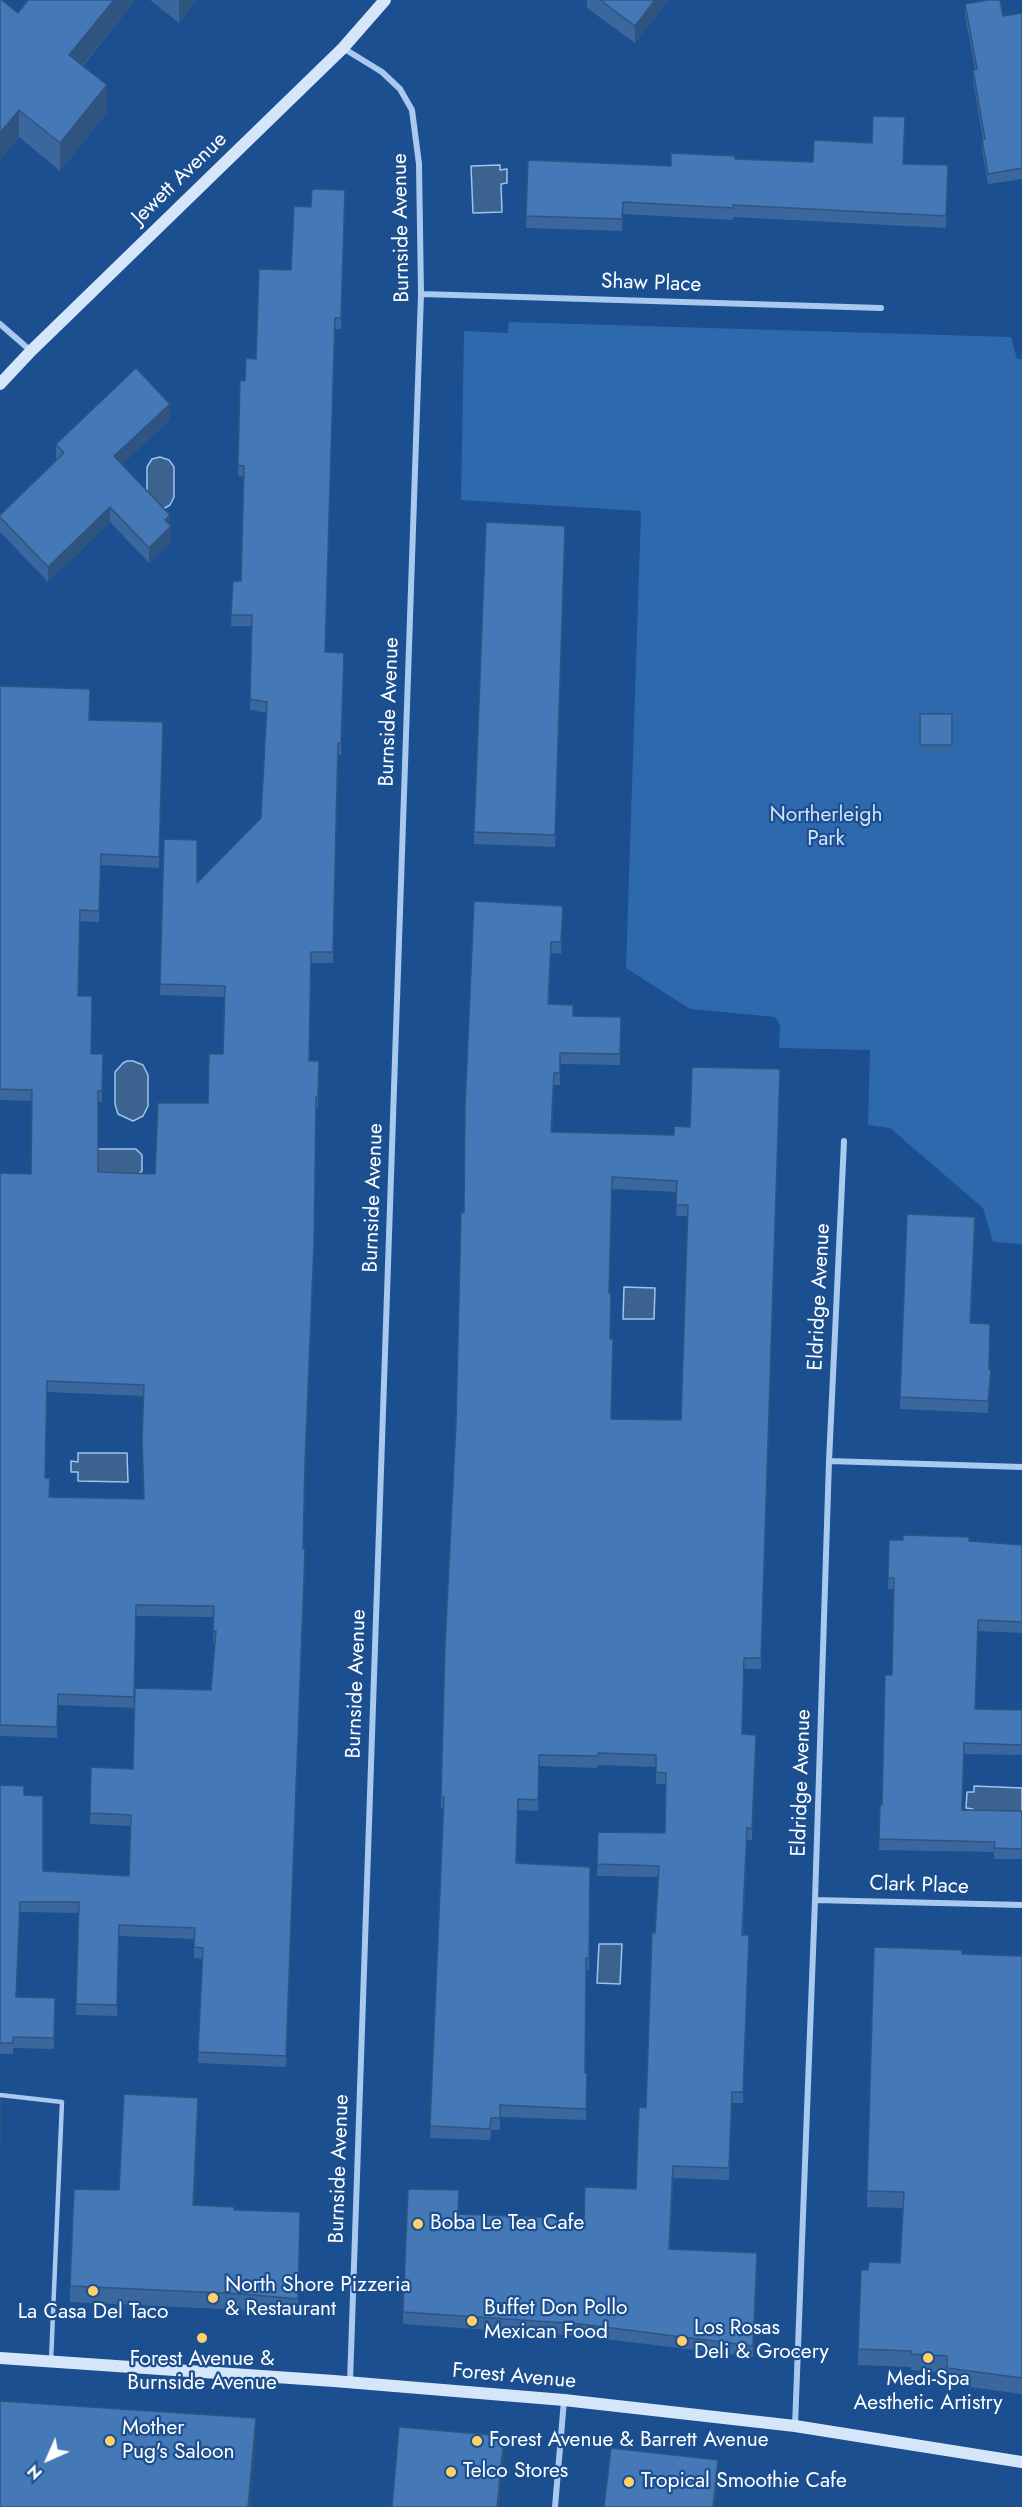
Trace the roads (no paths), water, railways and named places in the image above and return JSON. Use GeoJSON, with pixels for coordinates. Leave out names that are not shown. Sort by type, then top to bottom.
{"type":"FeatureCollection","features":[{"type":"Feature","properties":{"kind":"main road","name":"Jewett Avenue"},"geometry":{"type":"LineString","coordinates":[[0,384],[31,351],[343,48],[386,0]]}},
{"type":"Feature","properties":{"kind":"main road","name":"Forest Avenue"},"geometry":{"type":"LineString","coordinates":[[0,2358],[350,2382],[564,2400],[795,2426],[1022,2462]]}},
{"type":"Feature","properties":{"kind":"street","name":"Burnside Avenue"},"geometry":{"type":"LineString","coordinates":[[343,48],[382,72],[400,88],[412,110],[419,164],[421,294],[350,2382]]}},
{"type":"Feature","properties":{"kind":"street","name":"Shaw Place"},"geometry":{"type":"LineString","coordinates":[[421,294],[881,308]]}},
{"type":"Feature","properties":{"kind":"street"},"geometry":{"type":"LineString","coordinates":[[0,324],[31,351]]}},
{"type":"Feature","properties":{"kind":"street","name":"Eldridge Avenue"},"geometry":{"type":"LineString","coordinates":[[795,2426],[829,1461],[844,1141]]}},
{"type":"Feature","properties":{"kind":"street"},"geometry":{"type":"LineString","coordinates":[[829,1461],[1022,1467]]}},
{"type":"Feature","properties":{"kind":"street","name":"Clark Place"},"geometry":{"type":"LineString","coordinates":[[815,1900],[1022,1905]]}},
{"type":"Feature","properties":{"kind":"street"},"geometry":{"type":"LineString","coordinates":[[555,2507],[564,2400]]}},
{"type":"Feature","properties":{"kind":"lane"},"geometry":{"type":"LineString","coordinates":[[0,2095],[62,2102],[51,2361]]}},
{"type":"Feature","properties":{"kind":"place","name":"Boba Le Tea Cafe"},"geometry":{"type":"Point","coordinates":[418,2224]}},
{"type":"Feature","properties":{"kind":"place","name":"La Casa Del Taco"},"geometry":{"type":"Point","coordinates":[93,2291]}},
{"type":"Feature","properties":{"kind":"place","name":"North Shore Pizzeria & Restaurant"},"geometry":{"type":"Point","coordinates":[213,2298]}},
{"type":"Feature","properties":{"kind":"place","name":"Buffet Don Pollo Mexican Food"},"geometry":{"type":"Point","coordinates":[472,2321]}},
{"type":"Feature","properties":{"kind":"place","name":"Forest Avenue & Burnside Avenue"},"geometry":{"type":"Point","coordinates":[202,2338]}},
{"type":"Feature","properties":{"kind":"place","name":"Los Rosas Deli & Grocery"},"geometry":{"type":"Point","coordinates":[682,2341]}},
{"type":"Feature","properties":{"kind":"place","name":"Medi-Spa Aesthetic Artistry"},"geometry":{"type":"Point","coordinates":[928,2358]}},
{"type":"Feature","properties":{"kind":"place","name":"Mother Pug's Saloon"},"geometry":{"type":"Point","coordinates":[110,2441]}},
{"type":"Feature","properties":{"kind":"place","name":"Forest Avenue & Barrett Avenue"},"geometry":{"type":"Point","coordinates":[477,2441]}},
{"type":"Feature","properties":{"kind":"place","name":"Telco Stores"},"geometry":{"type":"Point","coordinates":[451,2472]}},
{"type":"Feature","properties":{"kind":"place","name":"Tropical Smoothie Cafe"},"geometry":{"type":"Point","coordinates":[629,2482]}},
{"type":"Feature","properties":{"kind":"park label","name":"Northerleigh Park"},"geometry":{"type":"Point","coordinates":[826,828]}}]}
